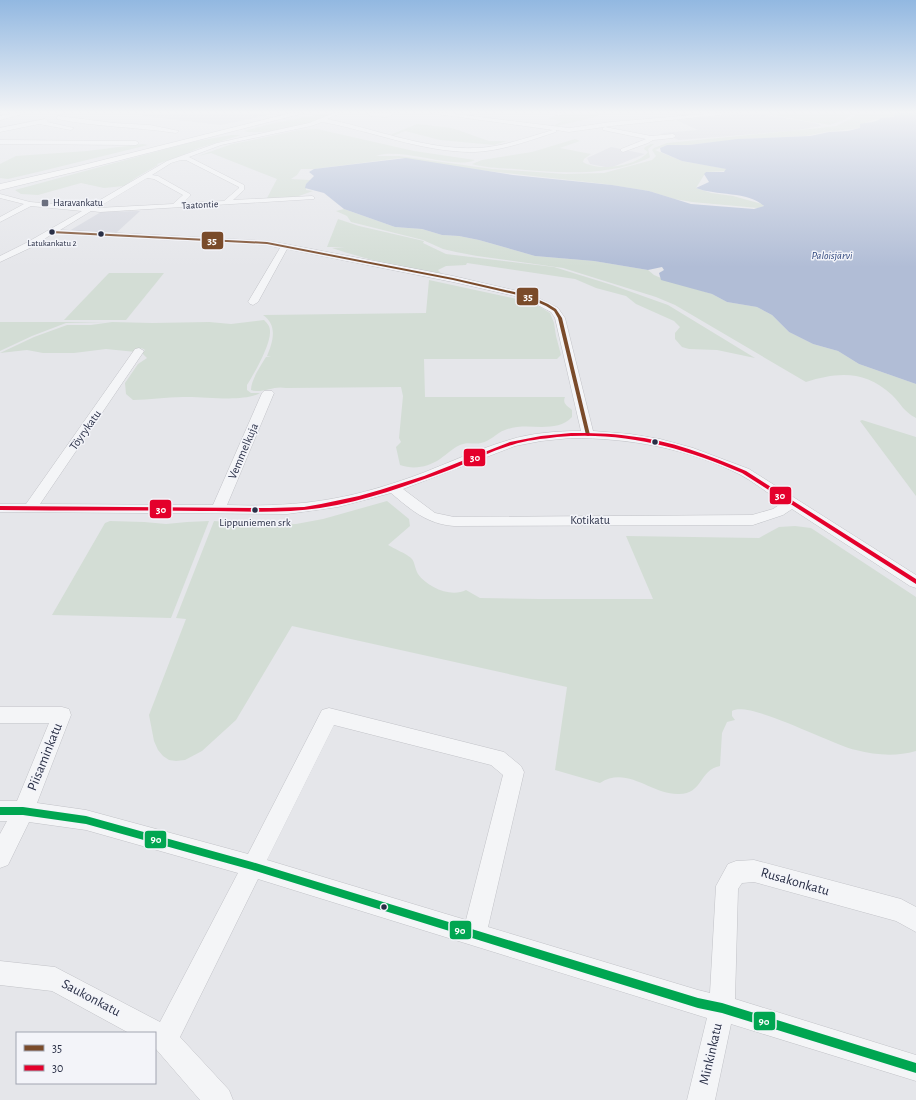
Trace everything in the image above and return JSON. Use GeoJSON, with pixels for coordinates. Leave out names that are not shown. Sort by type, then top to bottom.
{"type":"FeatureCollection","features":[{"type":"Feature","properties":{"kind":"main road"},"geometry":{"type":"LineString","coordinates":[[0,187],[99,164]]}},
{"type":"Feature","properties":{"kind":"street"},"geometry":{"type":"LineString","coordinates":[[0,259],[52,232],[165,164]]}},
{"type":"Feature","properties":{"kind":"street"},"geometry":{"type":"LineString","coordinates":[[199,164],[242,186],[242,189],[226,204]]}},
{"type":"Feature","properties":{"kind":"street"},"geometry":{"type":"LineString","coordinates":[[145,176],[156,177],[188,195],[175,206]]}},
{"type":"Feature","properties":{"kind":"street","name":"Taatontie"},"geometry":{"type":"LineString","coordinates":[[0,196],[30,204],[89,210],[226,204],[312,198]]}},
{"type":"Feature","properties":{"kind":"street"},"geometry":{"type":"LineString","coordinates":[[0,220],[30,204]]}},
{"type":"Feature","properties":{"kind":"street"},"geometry":{"type":"LineString","coordinates":[[52,232],[267,243],[453,279],[527,296],[555,310],[560,318],[588,435]]}},
{"type":"Feature","properties":{"kind":"street"},"geometry":{"type":"LineString","coordinates":[[253,302],[285,246]]}},
{"type":"Feature","properties":{"kind":"street","name":"Töyrykatu"},"geometry":{"type":"LineString","coordinates":[[30,508],[139,351]]}},
{"type":"Feature","properties":{"kind":"street","name":"Vemmelkuja"},"geometry":{"type":"LineString","coordinates":[[218,509],[268,393]]}},
{"type":"Feature","properties":{"kind":"street"},"geometry":{"type":"LineString","coordinates":[[0,508],[290,510],[316,507],[345,502],[394,488],[512,443],[552,435],[613,436],[685,448],[744,472],[916,582]]}},
{"type":"Feature","properties":{"kind":"street","name":"Kotikatu"},"geometry":{"type":"LineString","coordinates":[[394,488],[421,510],[442,520],[454,521],[753,520],[778,512],[792,502]]}},
{"type":"Feature","properties":{"kind":"street","name":"Piisaminkatu"},"geometry":{"type":"LineString","coordinates":[[0,715],[62,715],[23,811]]}},
{"type":"Feature","properties":{"kind":"street"},"geometry":{"type":"LineString","coordinates":[[219,1100],[158,1035],[252,866],[329,716],[496,758],[514,772],[474,934]]}},
{"type":"Feature","properties":{"kind":"street"},"geometry":{"type":"LineString","coordinates":[[0,811],[23,811],[86,820],[252,866],[698,1003],[722,1008],[916,1068]]}},
{"type":"Feature","properties":{"kind":"street"},"geometry":{"type":"LineString","coordinates":[[0,857],[23,811]]}},
{"type":"Feature","properties":{"kind":"street","name":"Rusakonkatu"},"geometry":{"type":"LineString","coordinates":[[722,1008],[727,886],[736,872],[754,871],[901,911],[916,920]]}},
{"type":"Feature","properties":{"kind":"street","name":"Saukonkatu"},"geometry":{"type":"LineString","coordinates":[[0,973],[55,979],[152,1032]]}},
{"type":"Feature","properties":{"kind":"street","name":"Minkinkatu"},"geometry":{"type":"LineString","coordinates":[[701,1100],[722,1008]]}},
{"type":"Feature","properties":{"kind":"shaded area"},"geometry":{"type":"Polygon","coordinates":[[[0,164],[68,164],[8,179],[0,178],[0,164]]]}},
{"type":"Feature","properties":{"kind":"shaded area"},"geometry":{"type":"Polygon","coordinates":[[[110,164],[158,165],[124,186],[104,188],[81,183],[38,195],[21,194],[15,190],[110,164]]]}},
{"type":"Feature","properties":{"kind":"shaded area"},"geometry":{"type":"Polygon","coordinates":[[[240,164],[350,164],[314,169],[301,169],[297,175],[291,179],[311,180],[306,184],[306,190],[313,191],[299,196],[303,198],[266,200],[277,179],[240,164]]]}},
{"type":"Feature","properties":{"kind":"shaded area"},"geometry":{"type":"Polygon","coordinates":[[[440,164],[459,164],[492,169],[565,174],[604,173],[636,164],[701,164],[727,169],[726,171],[706,172],[696,188],[711,193],[733,196],[762,204],[764,206],[758,208],[692,202],[674,199],[649,191],[605,184],[440,164]]]}},
{"type":"Feature","properties":{"kind":"shaded area"},"geometry":{"type":"Polygon","coordinates":[[[474,164],[588,164],[598,167],[608,167],[632,164],[600,171],[583,172],[549,172],[474,164]]]}},
{"type":"Feature","properties":{"kind":"shaded area"},"geometry":{"type":"Polygon","coordinates":[[[592,164],[619,164],[610,168],[592,164]]]}},
{"type":"Feature","properties":{"kind":"shaded area"},"geometry":{"type":"Polygon","coordinates":[[[344,209],[395,227],[422,229],[442,235],[459,236],[479,240],[535,256],[594,261],[648,270],[661,278],[712,294],[727,302],[757,307],[772,315],[789,332],[813,344],[838,351],[859,364],[916,384],[916,418],[905,410],[892,395],[872,381],[851,375],[840,375],[829,376],[806,382],[675,305],[656,297],[563,268],[477,256],[443,249],[423,240],[351,222],[347,216],[336,211],[344,209]]]}},
{"type":"Feature","properties":{"kind":"shaded area"},"geometry":{"type":"Polygon","coordinates":[[[140,211],[116,233],[69,231],[101,212],[140,211]]]}},
{"type":"Feature","properties":{"kind":"shaded area"},"geometry":{"type":"Polygon","coordinates":[[[338,219],[359,226],[424,241],[423,243],[446,254],[554,267],[612,285],[668,305],[755,358],[717,350],[689,349],[682,347],[675,339],[675,333],[680,327],[674,321],[636,304],[626,296],[596,288],[575,279],[467,263],[466,265],[446,266],[438,270],[442,274],[386,263],[332,248],[345,247],[327,247],[338,219]]]}},
{"type":"Feature","properties":{"kind":"shaded area"},"geometry":{"type":"Polygon","coordinates":[[[109,273],[164,273],[126,320],[64,320],[109,273]]]}},
{"type":"Feature","properties":{"kind":"shaded area"},"geometry":{"type":"Polygon","coordinates":[[[429,280],[526,301],[540,307],[550,313],[554,323],[561,355],[557,359],[424,359],[425,397],[565,397],[565,403],[572,410],[572,417],[565,422],[549,427],[522,427],[505,430],[485,442],[466,443],[460,445],[431,464],[421,467],[405,467],[400,465],[396,447],[401,442],[399,438],[403,396],[401,387],[281,387],[260,391],[251,390],[254,377],[259,368],[266,357],[271,356],[267,356],[273,334],[271,324],[263,315],[426,313],[429,280]]]}},
{"type":"Feature","properties":{"kind":"shaded area"},"geometry":{"type":"Polygon","coordinates":[[[264,320],[269,328],[270,337],[262,359],[247,385],[247,390],[251,393],[260,393],[243,398],[177,397],[133,400],[126,394],[125,383],[138,364],[147,358],[142,353],[145,350],[142,349],[139,349],[136,352],[106,349],[74,353],[43,353],[27,350],[0,353],[34,337],[67,325],[91,325],[112,322],[209,322],[231,324],[264,320]]]}},
{"type":"Feature","properties":{"kind":"shaded area"},"geometry":{"type":"Polygon","coordinates":[[[0,322],[106,322],[66,323],[32,336],[0,351],[0,322]]]}},
{"type":"Feature","properties":{"kind":"shaded area"},"geometry":{"type":"Polygon","coordinates":[[[862,420],[916,437],[916,496],[860,421],[862,420]]]}},
{"type":"Feature","properties":{"kind":"shaded area"},"geometry":{"type":"Polygon","coordinates":[[[387,501],[409,519],[410,526],[388,545],[410,557],[418,574],[433,587],[453,593],[466,590],[480,598],[653,599],[626,536],[759,538],[779,527],[795,526],[811,528],[916,597],[916,751],[886,755],[856,750],[772,717],[741,709],[732,711],[732,716],[735,720],[727,722],[722,733],[720,766],[713,768],[708,772],[693,790],[687,793],[679,794],[669,793],[640,782],[620,777],[610,778],[600,783],[555,770],[567,687],[292,626],[236,720],[202,751],[185,760],[169,760],[163,756],[158,750],[154,741],[149,715],[186,619],[176,618],[214,521],[271,525],[296,524],[323,519],[387,501]]]}},
{"type":"Feature","properties":{"kind":"shaded area"},"geometry":{"type":"Polygon","coordinates":[[[110,521],[166,524],[209,521],[171,618],[52,615],[105,523],[110,521]]]}},
{"type":"Feature","properties":{"kind":"water","name":"Paloisjärvi"},"geometry":{"type":"Polygon","coordinates":[[[353,164],[446,164],[513,175],[612,185],[649,191],[691,204],[754,209],[764,206],[749,198],[696,188],[709,182],[704,174],[706,172],[724,172],[726,169],[700,164],[916,164],[916,384],[859,364],[838,351],[813,344],[789,332],[772,315],[757,307],[727,302],[712,294],[661,280],[659,273],[664,270],[662,267],[648,270],[594,261],[535,256],[479,240],[459,236],[442,235],[422,229],[395,227],[344,209],[324,193],[305,188],[306,184],[314,176],[309,172],[314,169],[353,164]]]}},
{"type":"Feature","properties":{"kind":"transit line","name":"35"},"geometry":{"type":"LineString","coordinates":[[52,232],[267,243],[453,279],[527,296],[555,310],[560,318],[588,435]]}},
{"type":"Feature","properties":{"kind":"transit line","name":"30"},"geometry":{"type":"LineString","coordinates":[[0,508],[287,510],[321,506],[360,498],[404,485],[512,443],[541,437],[571,434],[601,434],[630,437],[689,450],[744,472],[916,582]]}},
{"type":"Feature","properties":{"kind":"transit line","name":"90"},"geometry":{"type":"LineString","coordinates":[[0,811],[23,811],[86,820],[252,866],[698,1003],[722,1008],[916,1068]]}},
{"type":"Feature","properties":{"kind":"place","name":"Haravankatu"},"geometry":{"type":"Point","coordinates":[45,203]}},
{"type":"Feature","properties":{"kind":"place","name":"Latukankatu 2"},"geometry":{"type":"Point","coordinates":[52,232]}},
{"type":"Feature","properties":{"kind":"place","name":"Lippuniemen srk"},"geometry":{"type":"Point","coordinates":[255,510]}}]}
